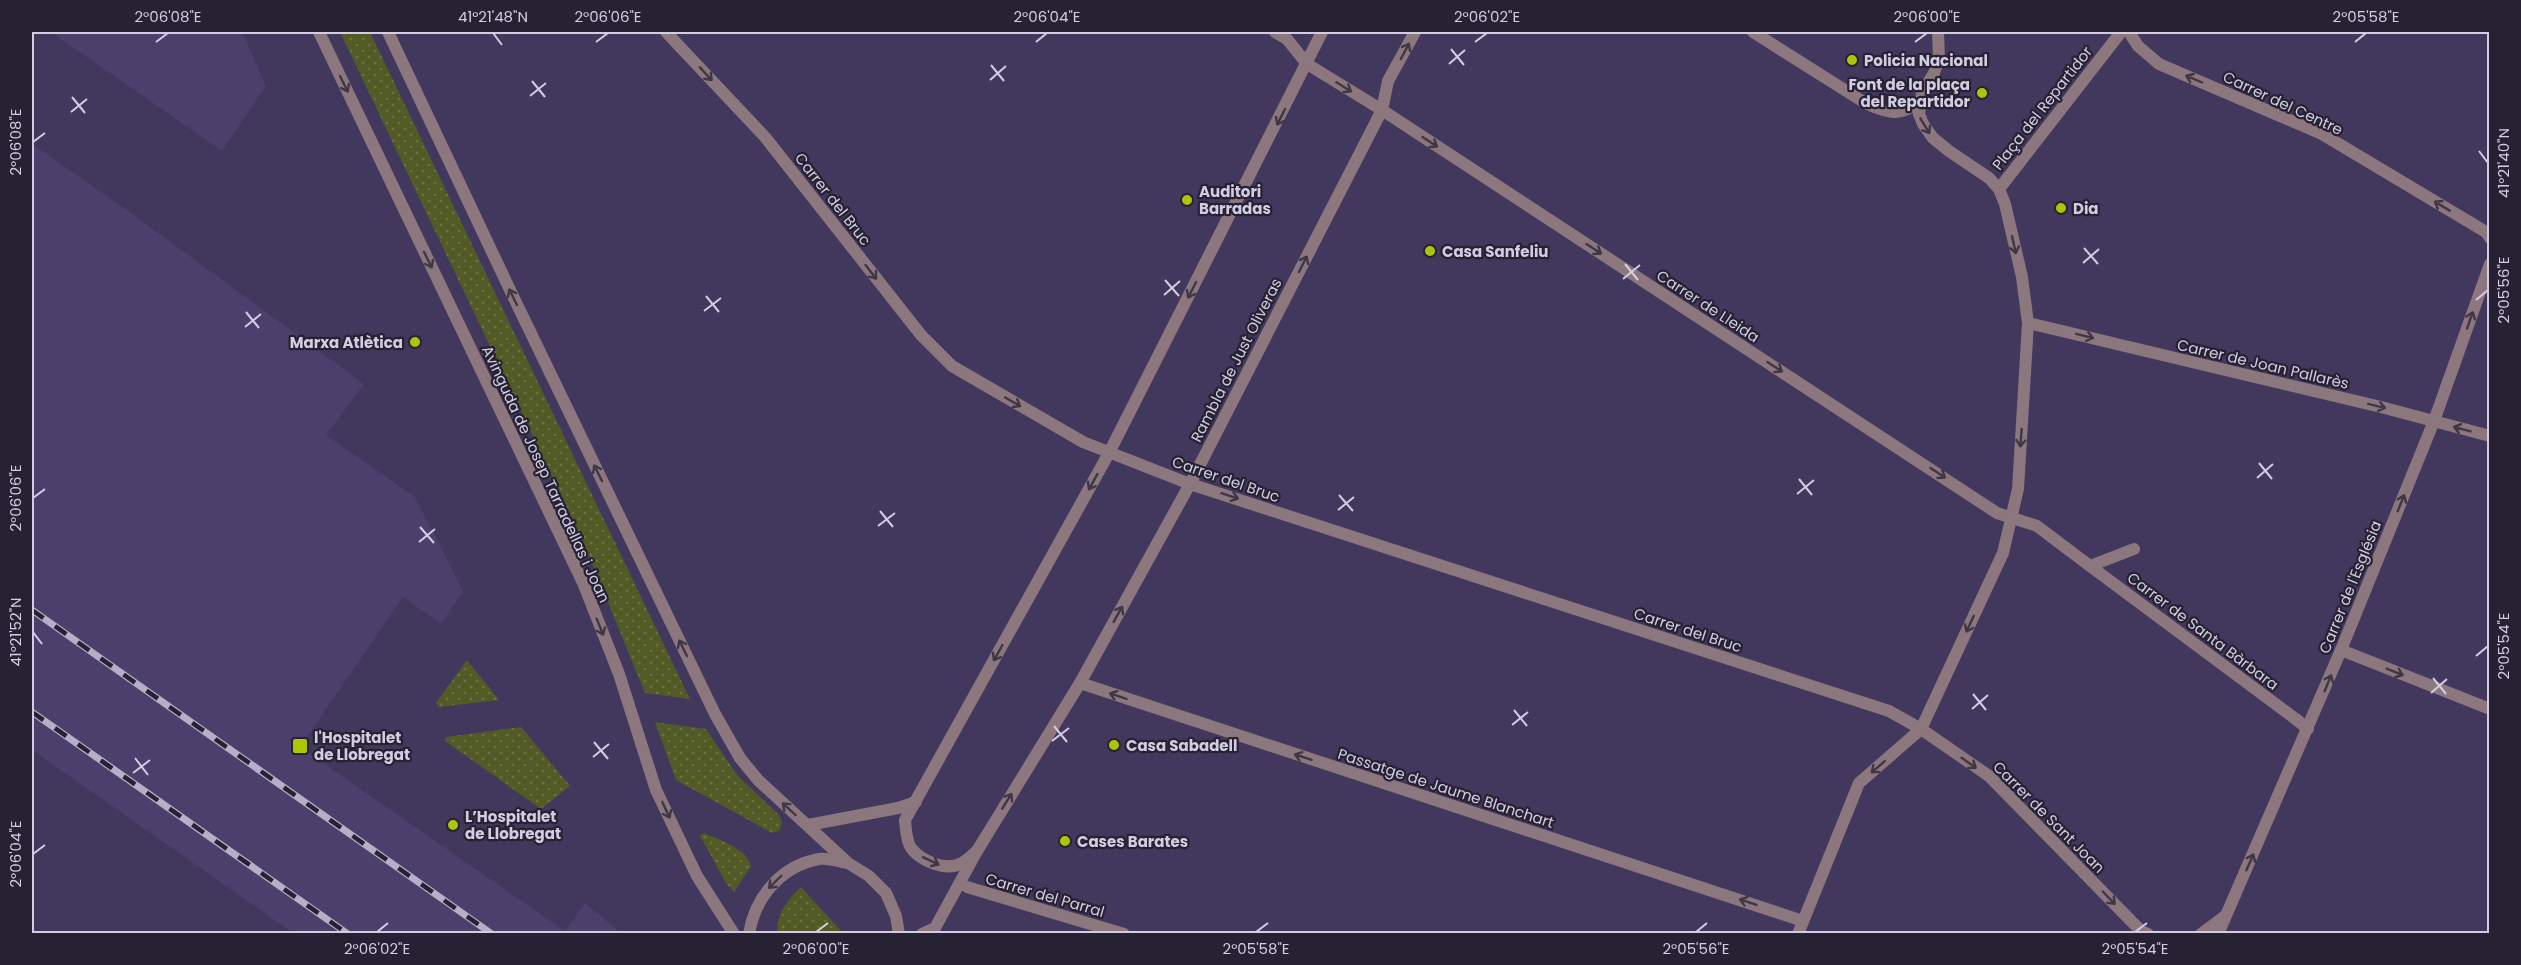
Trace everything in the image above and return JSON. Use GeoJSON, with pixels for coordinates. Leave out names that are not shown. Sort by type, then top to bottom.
{"type":"FeatureCollection","features":[{"type":"Feature","properties":{"kind":"street","name":"Avinguda de Josep Tarradellas i Joan"},"geometry":{"type":"LineString","coordinates":[[319,32],[584,585],[619,674],[656,790],[697,876],[734,933]]}},
{"type":"Feature","properties":{"kind":"street"},"geometry":{"type":"LineString","coordinates":[[388,32],[715,714],[740,758],[758,780],[848,863],[869,876],[886,893],[896,916],[899,933]]}},
{"type":"Feature","properties":{"kind":"street","name":"Carrer del Bruc"},"geometry":{"type":"LineString","coordinates":[[666,32],[765,138],[921,335],[952,366],[1083,442],[1190,484],[1888,711],[1922,729]]}},
{"type":"Feature","properties":{"kind":"street","name":"Carrer de Lleida"},"geometry":{"type":"LineString","coordinates":[[1275,32],[1287,39],[1307,64],[1382,110],[1998,513],[2012,517]]}},
{"type":"Feature","properties":{"kind":"street","name":"Rambla de Just Oliveras"},"geometry":{"type":"LineString","coordinates":[[977,851],[961,863],[950,867],[938,865],[922,858],[910,847],[905,820],[1109,453],[1322,32]]}},
{"type":"Feature","properties":{"kind":"street","name":"Rambla de Just Oliveras"},"geometry":{"type":"LineString","coordinates":[[922,933],[934,928],[963,885],[977,851],[1080,683],[1190,484],[1382,110],[1388,81],[1415,32]]}},
{"type":"Feature","properties":{"kind":"street"},"geometry":{"type":"LineString","coordinates":[[1753,32],[1887,113],[1909,110],[1919,102],[1939,59],[1938,32]]}},
{"type":"Feature","properties":{"kind":"street","name":"Plaça del Repartidor"},"geometry":{"type":"LineString","coordinates":[[1919,102],[1919,114],[1933,138],[1989,178],[1999,189],[2121,32]]}},
{"type":"Feature","properties":{"kind":"street","name":"Carrer del Centre"},"geometry":{"type":"LineString","coordinates":[[2129,32],[2138,46],[2159,64],[2322,134],[2486,232],[2490,238]]}},
{"type":"Feature","properties":{"kind":"street"},"geometry":{"type":"LineString","coordinates":[[1798,933],[1859,783],[1922,729],[2003,554],[2018,489],[2028,322],[2022,277],[2005,204],[1999,189]]}},
{"type":"Feature","properties":{"kind":"street","name":"Carrer de l'Església"},"geometry":{"type":"LineString","coordinates":[[2226,916],[2308,729],[2434,421],[2490,264]]}},
{"type":"Feature","properties":{"kind":"street","name":"Carrer de Joan Pallarès"},"geometry":{"type":"LineString","coordinates":[[2028,322],[2490,436]]}},
{"type":"Feature","properties":{"kind":"street","name":"Carrer de Santa Bàrbara"},"geometry":{"type":"LineString","coordinates":[[2012,517],[2037,526],[2308,729]]}},
{"type":"Feature","properties":{"kind":"street","name":"Carrer de Santa Bàrbara"},"geometry":{"type":"LineString","coordinates":[[2090,566],[2134,549]]}},
{"type":"Feature","properties":{"kind":"street"},"geometry":{"type":"LineString","coordinates":[[2341,650],[2490,709]]}},
{"type":"Feature","properties":{"kind":"street","name":"Passatge de Jaume Blanchart"},"geometry":{"type":"LineString","coordinates":[[1080,683],[1803,921]]}},
{"type":"Feature","properties":{"kind":"street","name":"Carrer de Sant Joan"},"geometry":{"type":"LineString","coordinates":[[1922,729],[1989,776],[2141,931],[2148,933]]}},
{"type":"Feature","properties":{"kind":"street"},"geometry":{"type":"LineString","coordinates":[[808,825],[898,808],[916,802]]}},
{"type":"Feature","properties":{"kind":"street"},"geometry":{"type":"LineString","coordinates":[[749,933],[751,918],[763,895],[779,877],[805,863],[821,858],[848,863]]}},
{"type":"Feature","properties":{"kind":"street","name":"Carrer del Parral"},"geometry":{"type":"LineString","coordinates":[[963,885],[1124,933]]}},
{"type":"Feature","properties":{"kind":"street"},"geometry":{"type":"LineString","coordinates":[[2201,933],[2226,916]]}},
{"type":"Feature","properties":{"kind":"street"},"geometry":{"type":"LineString","coordinates":[[2218,933],[2226,916]]}},
{"type":"Feature","properties":{"kind":"shaded area"},"geometry":{"type":"Polygon","coordinates":[[[51,32],[242,32],[266,86],[222,151],[51,32]]]}},
{"type":"Feature","properties":{"kind":"shaded area"},"geometry":{"type":"Polygon","coordinates":[[[32,144],[127,210],[364,384],[326,435],[415,497],[463,591],[441,624],[403,597],[300,747],[565,931],[585,903],[621,933],[293,933],[32,750],[32,144]]]}},
{"type":"Feature","properties":{"kind":"green space"},"geometry":{"type":"Polygon","coordinates":[[[340,32],[370,32],[690,699],[645,693],[583,541],[340,32]]]}},
{"type":"Feature","properties":{"kind":"green space"},"geometry":{"type":"Polygon","coordinates":[[[467,660],[499,700],[439,707],[436,703],[467,660]]]}},
{"type":"Feature","properties":{"kind":"green space"},"geometry":{"type":"Polygon","coordinates":[[[655,722],[706,729],[737,775],[779,815],[782,822],[779,831],[772,833],[676,780],[655,722]]]}},
{"type":"Feature","properties":{"kind":"green space"},"geometry":{"type":"Polygon","coordinates":[[[521,727],[570,786],[541,809],[445,741],[445,737],[521,727]]]}},
{"type":"Feature","properties":{"kind":"green space"},"geometry":{"type":"Polygon","coordinates":[[[704,833],[732,845],[749,860],[751,866],[734,892],[726,883],[700,836],[704,833]]]}},
{"type":"Feature","properties":{"kind":"green space"},"geometry":{"type":"Polygon","coordinates":[[[801,887],[843,933],[777,933],[777,926],[784,907],[801,887]]]}},
{"type":"Feature","properties":{"kind":"railway"},"geometry":{"type":"LineString","coordinates":[[32,610],[492,934]]}},
{"type":"Feature","properties":{"kind":"railway"},"geometry":{"type":"LineString","coordinates":[[32,712],[348,934]]}},
{"type":"Feature","properties":{"kind":"place","name":"Policia Nacional"},"geometry":{"type":"Point","coordinates":[1852,60]}},
{"type":"Feature","properties":{"kind":"place","name":"Font de la plaça del Repartidor"},"geometry":{"type":"Point","coordinates":[1982,93]}},
{"type":"Feature","properties":{"kind":"place","name":"Auditori Barradas"},"geometry":{"type":"Point","coordinates":[1187,200]}},
{"type":"Feature","properties":{"kind":"place","name":"Dia"},"geometry":{"type":"Point","coordinates":[2061,208]}},
{"type":"Feature","properties":{"kind":"place","name":"Casa Sanfeliu"},"geometry":{"type":"Point","coordinates":[1430,251]}},
{"type":"Feature","properties":{"kind":"place","name":"Marxa Atlètica"},"geometry":{"type":"Point","coordinates":[415,342]}},
{"type":"Feature","properties":{"kind":"place","name":"Casa Sabadell"},"geometry":{"type":"Point","coordinates":[1114,745]}},
{"type":"Feature","properties":{"kind":"place","name":"l'Hospitalet de Llobregat"},"geometry":{"type":"Point","coordinates":[300,746]}},
{"type":"Feature","properties":{"kind":"place","name":"L’Hospitalet de Llobregat"},"geometry":{"type":"Point","coordinates":[453,825]}},
{"type":"Feature","properties":{"kind":"place","name":"Cases Barates"},"geometry":{"type":"Point","coordinates":[1065,841]}}]}
